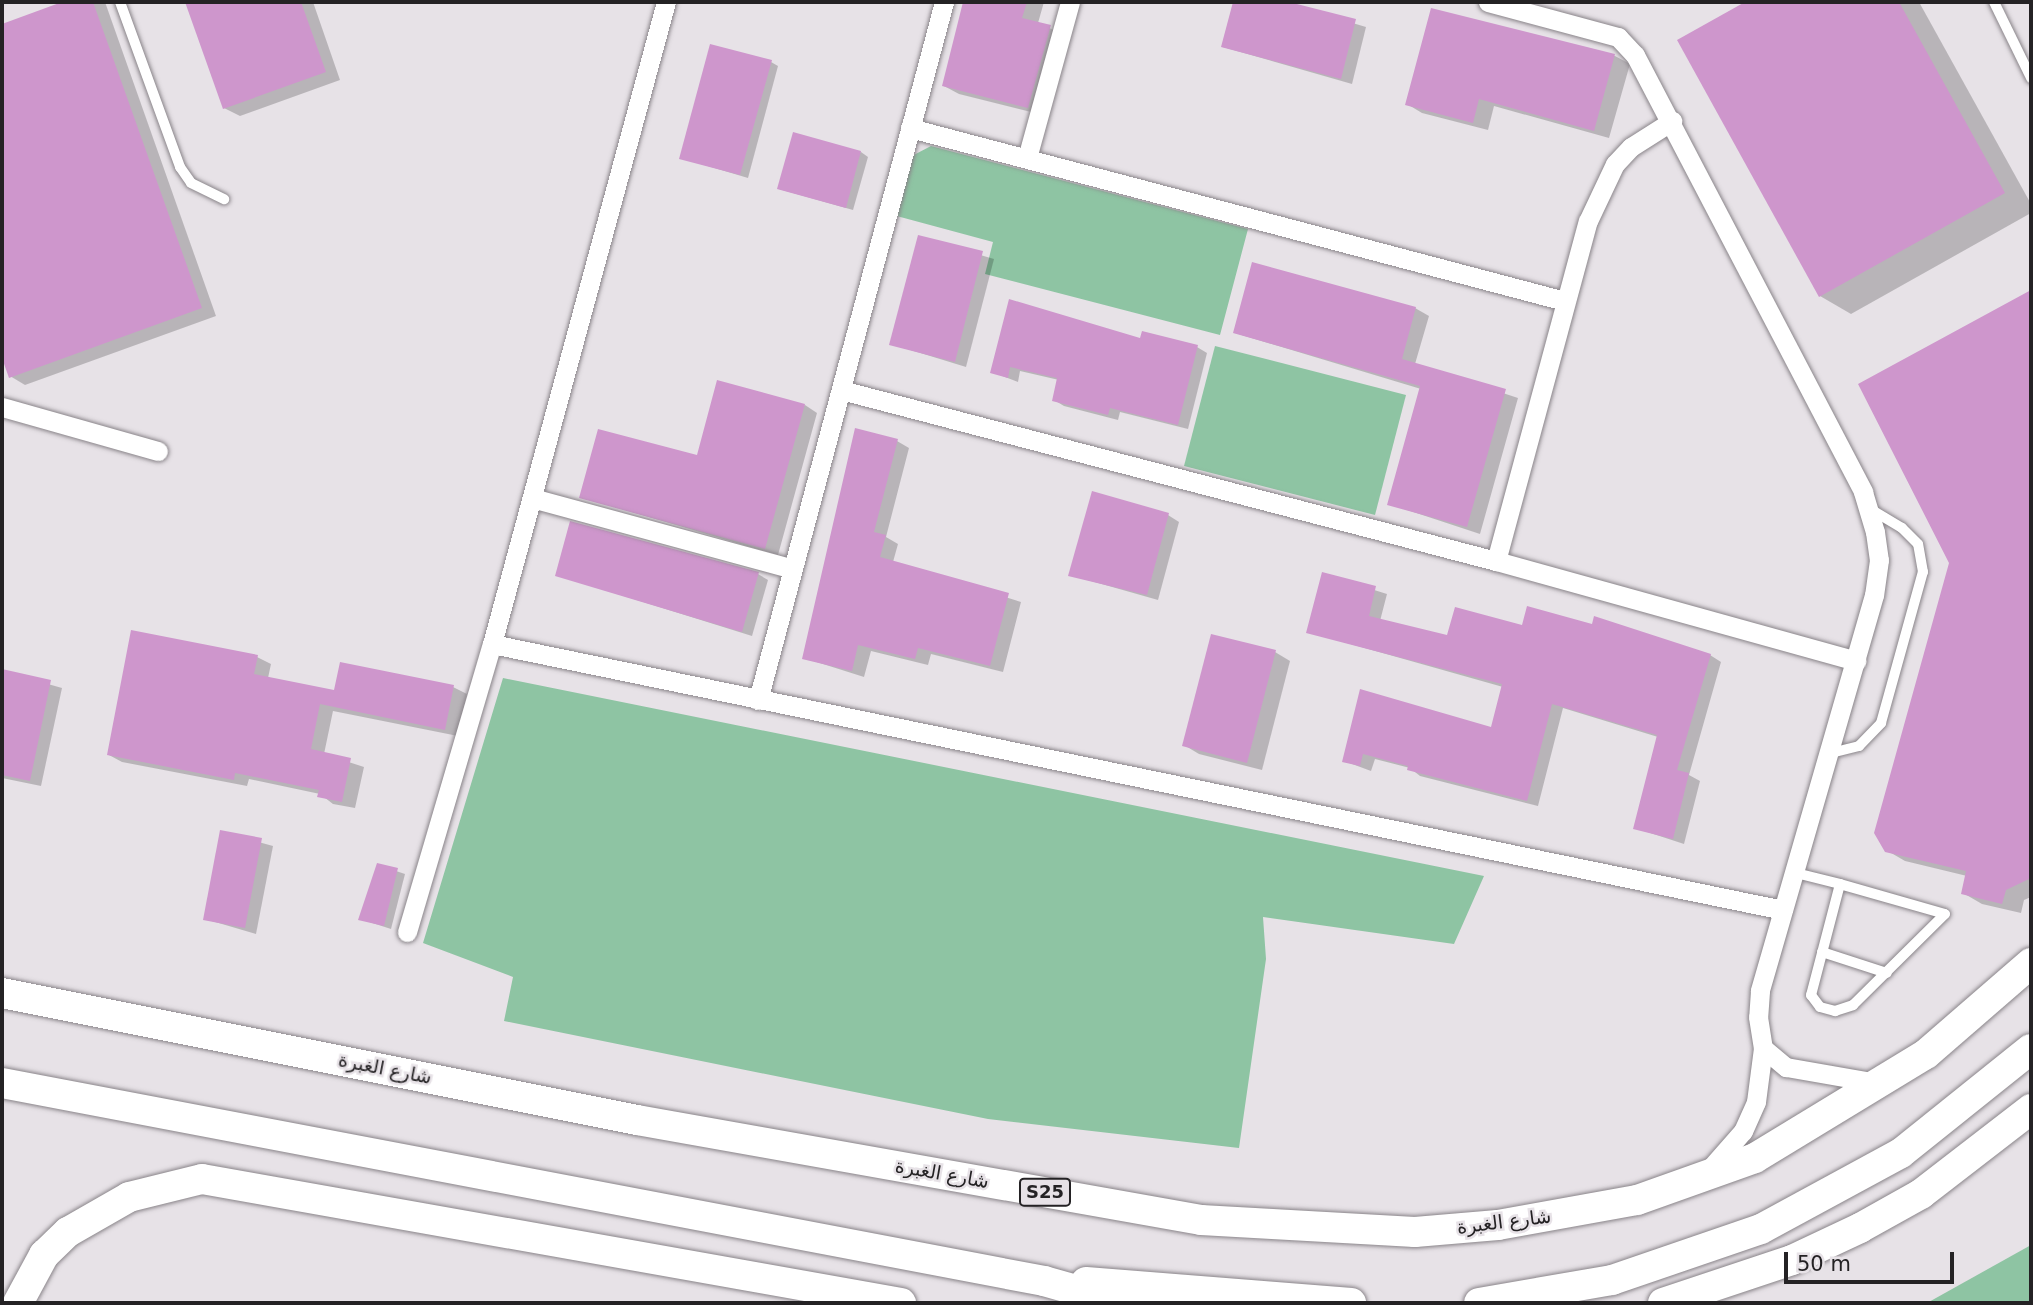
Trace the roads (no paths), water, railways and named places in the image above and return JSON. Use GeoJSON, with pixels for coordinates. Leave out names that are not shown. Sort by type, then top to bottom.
{"type":"FeatureCollection","features":[{"type":"Feature","properties":{"kind":"main road","name":"شارع الغبرة"},"geometry":{"type":"LineString","coordinates":[[2,993],[637,1119],[1201,1220],[1443,1230],[1571,1213],[1696,1182],[1755,1158],[1926,1054],[2031,963]]}},
{"type":"Feature","properties":{"kind":"main road"},"geometry":{"type":"LineString","coordinates":[[1479,1303],[1612,1280],[1761,1229],[1901,1153],[2031,1049]]}},
{"type":"Feature","properties":{"kind":"main road"},"geometry":{"type":"LineString","coordinates":[[2,1083],[1044,1282],[1122,1303]]}},
{"type":"Feature","properties":{"kind":"main road"},"geometry":{"type":"LineString","coordinates":[[1663,1303],[1792,1261],[1860,1228],[1921,1194],[2031,1109]]}},
{"type":"Feature","properties":{"kind":"main road"},"geometry":{"type":"LineString","coordinates":[[18,1303],[44,1255],[68,1232],[129,1197],[202,1179],[901,1303]]}},
{"type":"Feature","properties":{"kind":"main road"},"geometry":{"type":"LineString","coordinates":[[1044,1282],[1131,1283],[1351,1303]]}},
{"type":"Feature","properties":{"kind":"street"},"geometry":{"type":"LineString","coordinates":[[407,932],[492,644],[666,2]]}},
{"type":"Feature","properties":{"kind":"street"},"geometry":{"type":"LineString","coordinates":[[758,700],[944,2]]}},
{"type":"Feature","properties":{"kind":"street"},"geometry":{"type":"LineString","coordinates":[[1027,159],[1070,2]]}},
{"type":"Feature","properties":{"kind":"street"},"geometry":{"type":"LineString","coordinates":[[1488,2],[1618,37],[1635,55],[1672,121],[1870,509],[1879,560],[1831,753],[1760,991],[1758,1017],[1763,1048],[1752,1116],[1719,1160],[1696,1182]]}},
{"type":"Feature","properties":{"kind":"street"},"geometry":{"type":"LineString","coordinates":[[1496,561],[1588,221],[1615,164],[1631,147],[1672,121]]}},
{"type":"Feature","properties":{"kind":"street"},"geometry":{"type":"LineString","coordinates":[[910,128],[1565,301]]}},
{"type":"Feature","properties":{"kind":"street"},"geometry":{"type":"LineString","coordinates":[[841,390],[1496,561],[1856,660]]}},
{"type":"Feature","properties":{"kind":"street"},"geometry":{"type":"LineString","coordinates":[[2,407],[158,451]]}},
{"type":"Feature","properties":{"kind":"street"},"geometry":{"type":"LineString","coordinates":[[532,498],[793,569]]}},
{"type":"Feature","properties":{"kind":"street"},"geometry":{"type":"LineString","coordinates":[[492,644],[1783,910]]}},
{"type":"Feature","properties":{"kind":"street"},"geometry":{"type":"LineString","coordinates":[[1763,1048],[1786,1067],[1827,1078],[1882,1083]]}},
{"type":"Feature","properties":{"kind":"lane"},"geometry":{"type":"LineString","coordinates":[[120,2],[180,167],[206,194],[224,199]]}},
{"type":"Feature","properties":{"kind":"lane"},"geometry":{"type":"LineString","coordinates":[[1994,2],[2031,78]]}},
{"type":"Feature","properties":{"kind":"lane"},"geometry":{"type":"LineString","coordinates":[[1831,753],[1859,746],[1881,723],[1923,572],[1918,544],[1902,528],[1870,509]]}},
{"type":"Feature","properties":{"kind":"lane"},"geometry":{"type":"LineString","coordinates":[[1796,873],[1840,884],[1945,914],[1853,1005],[1835,1011],[1820,1007],[1811,995],[1840,884]]}},
{"type":"Feature","properties":{"kind":"lane"},"geometry":{"type":"LineString","coordinates":[[1822,952],[1886,973]]}}]}
